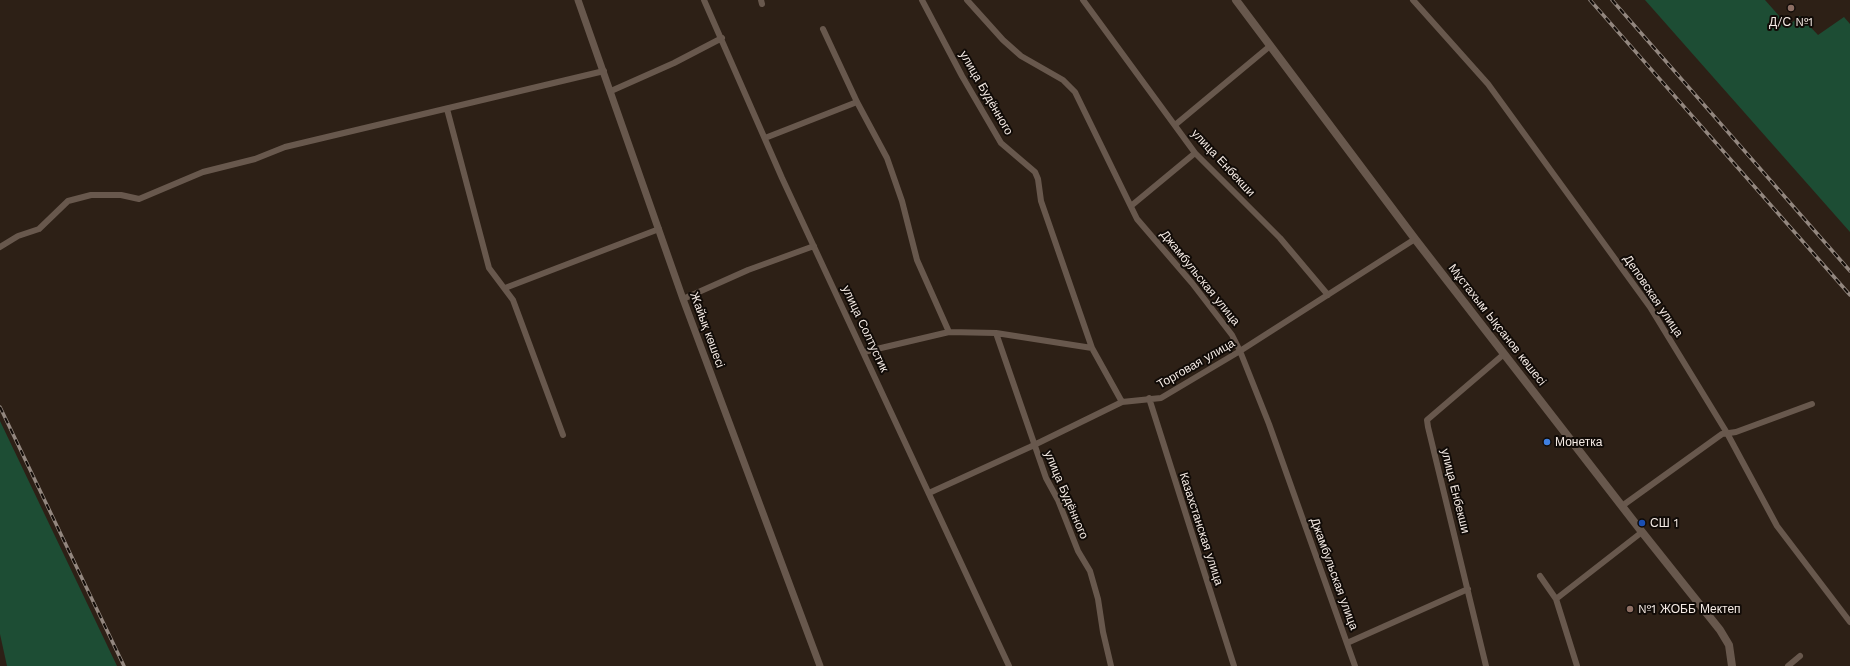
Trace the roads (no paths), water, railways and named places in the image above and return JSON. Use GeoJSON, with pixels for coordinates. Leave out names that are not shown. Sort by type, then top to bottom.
{"type":"FeatureCollection","features":[{"type":"Feature","properties":{"kind":"main road","name":"Мұстахым Ықсанов көшесі"},"geometry":{"type":"LineString","coordinates":[[1236,0],[1415,239],[1642,532],[1720,630],[1729,645],[1732,666]]}},
{"type":"Feature","properties":{"kind":"street","name":"Жайық көшесі"},"geometry":{"type":"LineString","coordinates":[[578,0],[660,229],[683,299],[820,666]]}},
{"type":"Feature","properties":{"kind":"street","name":"улица Солтустик"},"geometry":{"type":"LineString","coordinates":[[704,0],[814,246],[1009,666]]}},
{"type":"Feature","properties":{"kind":"street","name":"улица Будённого"},"geometry":{"type":"LineString","coordinates":[[922,0],[1001,143],[1035,172],[1038,179],[1041,201],[1092,348],[1122,402]]}},
{"type":"Feature","properties":{"kind":"street","name":"Джамбульская улица"},"geometry":{"type":"LineString","coordinates":[[967,0],[1003,40],[1021,56],[1063,80],[1074,92],[1131,206],[1136,219],[1192,283],[1232,335],[1240,351],[1269,424],[1355,666]]}},
{"type":"Feature","properties":{"kind":"street","name":"улица Енбекши"},"geometry":{"type":"LineString","coordinates":[[1083,0],[1195,153],[1280,238],[1328,295]]}},
{"type":"Feature","properties":{"kind":"street","name":"Деповская улица"},"geometry":{"type":"LineString","coordinates":[[1413,0],[1488,84],[1650,307],[1727,434],[1777,526],[1850,622]]}},
{"type":"Feature","properties":{"kind":"street"},"geometry":{"type":"LineString","coordinates":[[823,29],[857,102],[887,158],[902,202],[917,260],[949,332]]}},
{"type":"Feature","properties":{"kind":"street"},"geometry":{"type":"LineString","coordinates":[[611,91],[722,38]]}},
{"type":"Feature","properties":{"kind":"street"},"geometry":{"type":"LineString","coordinates":[[1175,125],[1270,46]]}},
{"type":"Feature","properties":{"kind":"street"},"geometry":{"type":"LineString","coordinates":[[0,247],[18,236],[39,229],[68,201],[92,195],[120,195],[139,199],[203,172],[255,159],[285,147],[604,71]]}},
{"type":"Feature","properties":{"kind":"street"},"geometry":{"type":"LineString","coordinates":[[765,138],[857,102]]}},
{"type":"Feature","properties":{"kind":"street"},"geometry":{"type":"LineString","coordinates":[[447,109],[488,268],[513,300],[563,435]]}},
{"type":"Feature","properties":{"kind":"street"},"geometry":{"type":"LineString","coordinates":[[1131,206],[1195,153]]}},
{"type":"Feature","properties":{"kind":"street"},"geometry":{"type":"LineString","coordinates":[[504,288],[660,229]]}},
{"type":"Feature","properties":{"kind":"street","name":"Торговая улица"},"geometry":{"type":"LineString","coordinates":[[929,492],[1034,445],[1122,402],[1149,398],[1161,398],[1240,351],[1415,239]]}},
{"type":"Feature","properties":{"kind":"street"},"geometry":{"type":"LineString","coordinates":[[683,299],[748,270],[814,246]]}},
{"type":"Feature","properties":{"kind":"street"},"geometry":{"type":"LineString","coordinates":[[864,352],[949,332],[996,333],[1092,348]]}},
{"type":"Feature","properties":{"kind":"street","name":"улица Будённого"},"geometry":{"type":"LineString","coordinates":[[996,333],[1046,478],[1058,500],[1078,551],[1090,571],[1098,600],[1107,654],[1111,666]]}},
{"type":"Feature","properties":{"kind":"street","name":"улица Енбекши"},"geometry":{"type":"LineString","coordinates":[[1486,666],[1427,420],[1504,354]]}},
{"type":"Feature","properties":{"kind":"street","name":"Казахстанская улица"},"geometry":{"type":"LineString","coordinates":[[1149,398],[1234,666]]}},
{"type":"Feature","properties":{"kind":"street"},"geometry":{"type":"LineString","coordinates":[[1622,506],[1719,436],[1736,432],[1812,404]]}},
{"type":"Feature","properties":{"kind":"street"},"geometry":{"type":"LineString","coordinates":[[1556,599],[1642,532]]}},
{"type":"Feature","properties":{"kind":"street"},"geometry":{"type":"LineString","coordinates":[[1540,576],[1556,599],[1577,666]]}},
{"type":"Feature","properties":{"kind":"street"},"geometry":{"type":"LineString","coordinates":[[1347,643],[1468,590]]}},
{"type":"Feature","properties":{"kind":"street"},"geometry":{"type":"LineString","coordinates":[[1788,666],[1800,656]]}},
{"type":"Feature","properties":{"kind":"railway"},"geometry":{"type":"LineString","coordinates":[[1590,0],[1850,295]]}},
{"type":"Feature","properties":{"kind":"railway"},"geometry":{"type":"LineString","coordinates":[[1612,0],[1850,271]]}},
{"type":"Feature","properties":{"kind":"railway"},"geometry":{"type":"LineString","coordinates":[[0,407],[124,666]]}},
{"type":"Feature","properties":{"kind":"place","name":"Д/С №1"},"geometry":{"type":"Point","coordinates":[1791,8]}},
{"type":"Feature","properties":{"kind":"place","name":"Монетка"},"geometry":{"type":"Point","coordinates":[1547,442]}},
{"type":"Feature","properties":{"kind":"place","name":"СШ 1"},"geometry":{"type":"Point","coordinates":[1642,523]}},
{"type":"Feature","properties":{"kind":"place","name":"№1 ЖОББ Мектеп"},"geometry":{"type":"Point","coordinates":[1630,609]}}]}
